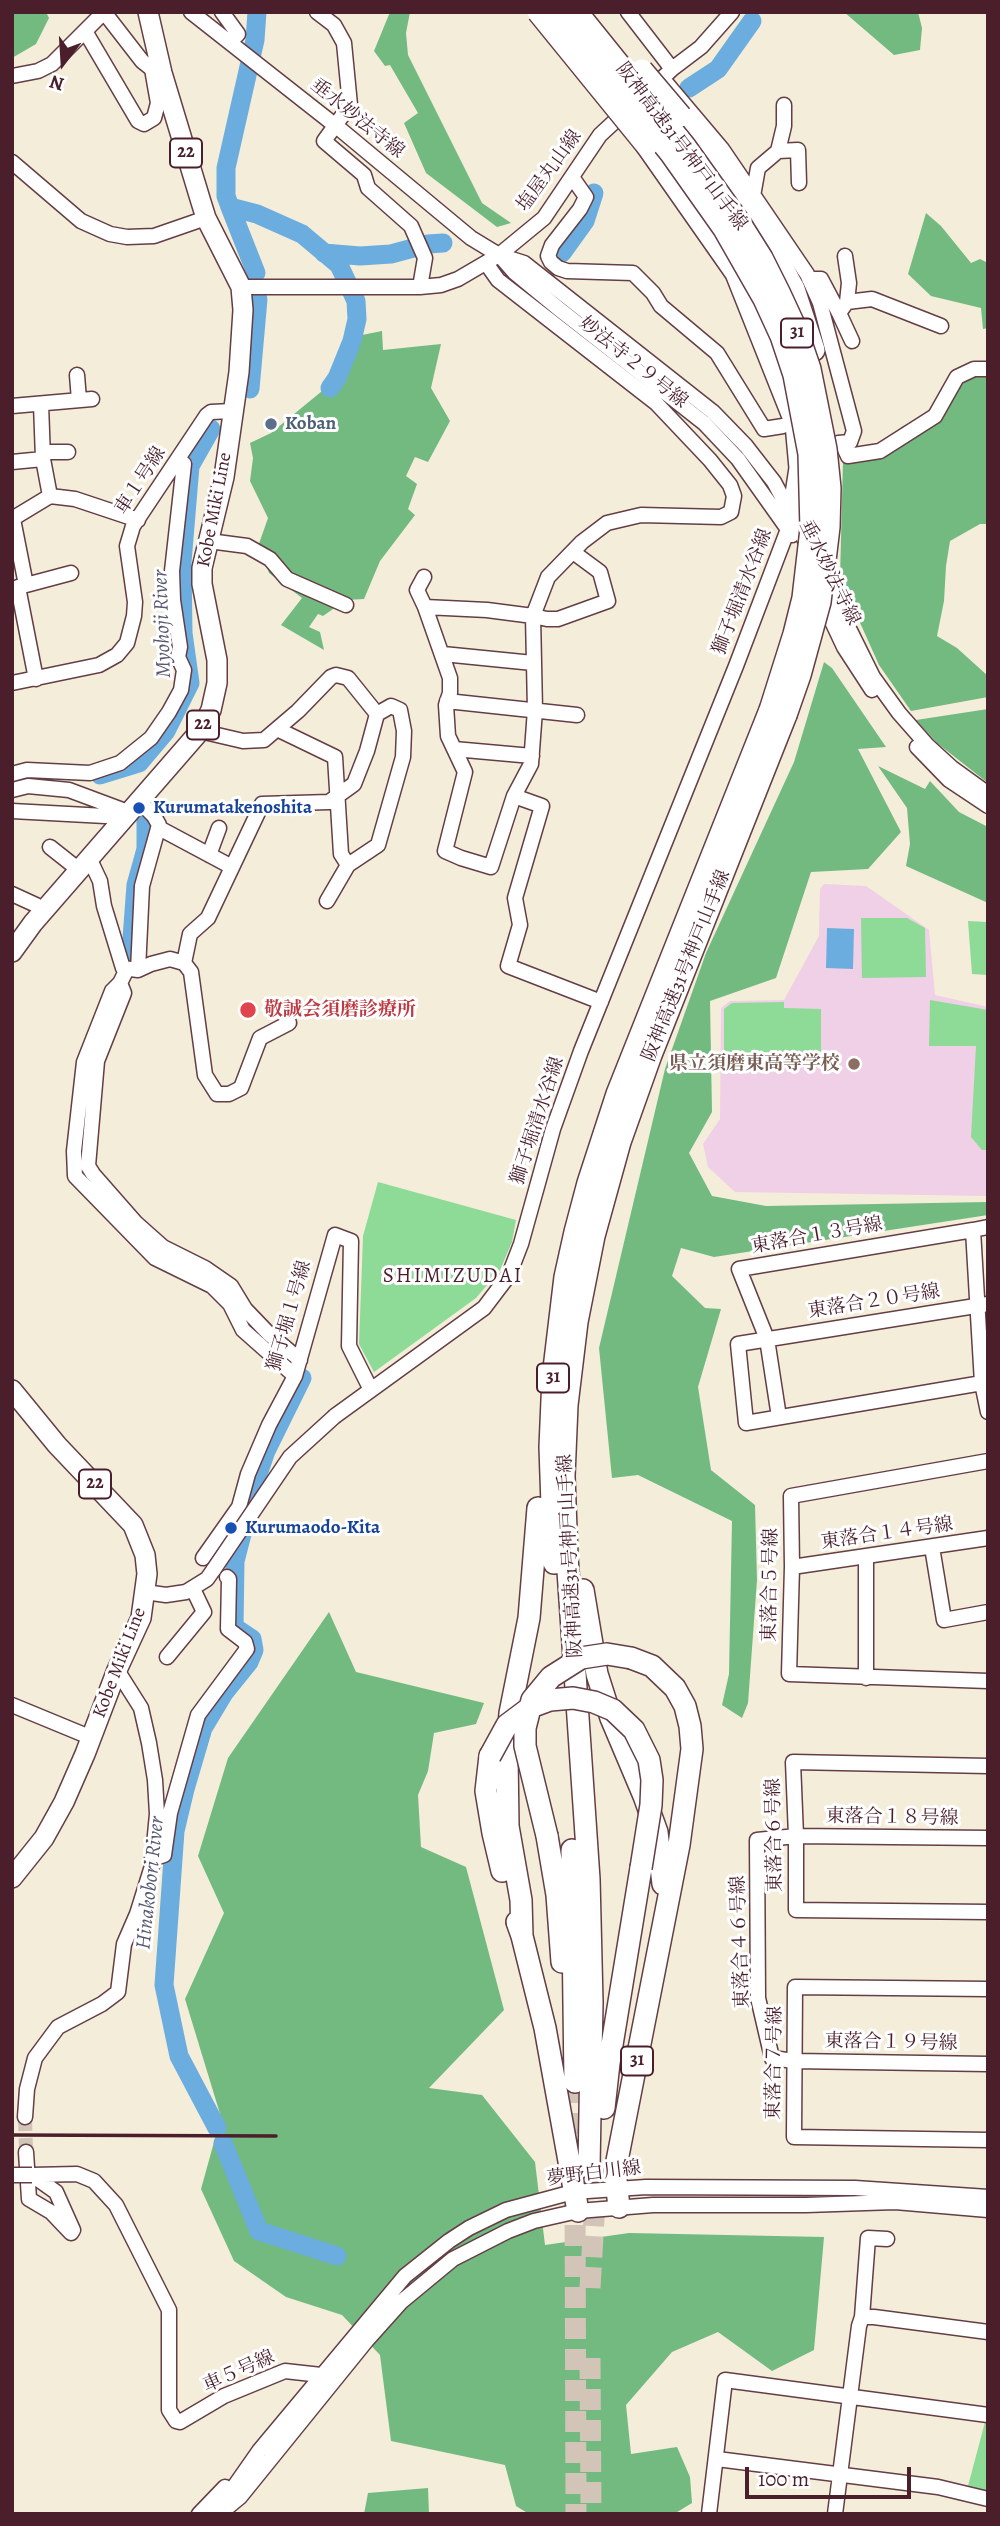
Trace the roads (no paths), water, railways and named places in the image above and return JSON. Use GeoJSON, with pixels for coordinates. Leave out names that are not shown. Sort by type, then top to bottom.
{"type":"FeatureCollection","features":[{"type":"Feature","properties":{"kind":"highway"},"geometry":{"type":"LineString","coordinates":[[538,12],[647,146],[736,273],[796,424],[800,468],[790,523]]}},
{"type":"Feature","properties":{"kind":"highway","name":"阪神高速31号神戸山手線"},"geometry":{"type":"LineString","coordinates":[[522,1936],[513,1913],[493,1833],[486,1791],[490,1756],[508,1725],[531,1707],[550,1700],[573,1698],[594,1702],[613,1710],[634,1730],[649,1760],[652,1780],[651,1805],[593,2166],[592,1974],[582,1760],[567,1556],[564,1476],[567,1405],[585,1276],[597,1224],[620,1142],[650,1055],[778,712],[803,598],[811,529],[809,454],[794,375],[764,299],[724,229],[678,164],[556,12]]}},
{"type":"Feature","properties":{"kind":"highway","name":"阪神高速31号神戸山手線"},"geometry":{"type":"LineString","coordinates":[[578,12],[685,146],[762,258],[797,331],[810,369],[820,409],[830,488],[829,527],[820,602],[800,675],[778,712],[638,1038],[601,1140],[565,1276],[556,1349],[550,1447],[551,1519],[573,1863],[575,2082],[557,1895],[547,1836],[525,1746],[525,1728],[532,1700],[551,1677],[581,1658],[607,1654],[631,1658],[652,1666],[675,1688],[685,1706],[690,1726],[690,1770],[679,1845],[664,1914]]}},
{"type":"Feature","properties":{"kind":"highway","name":"31"},"geometry":{"type":"LineString","coordinates":[[594,12],[681,116],[750,213],[794,289],[820,369],[824,415],[822,451],[816,479],[790,523]]}},
{"type":"Feature","properties":{"kind":"highway"},"geometry":{"type":"LineString","coordinates":[[556,1349],[544,1392],[530,1618],[510,1713],[507,1754],[508,1826],[522,1900],[522,1936],[545,2028],[571,2161],[575,2201]]}},
{"type":"Feature","properties":{"kind":"highway","name":"31"},"geometry":{"type":"LineString","coordinates":[[567,1405],[578,1558],[594,1663],[611,1718],[657,1832],[662,1863],[664,1914],[615,2171],[618,2197]]}},
{"type":"Feature","properties":{"kind":"main road","name":"Kobe Miki Line"},"geometry":{"type":"LineString","coordinates":[[15,942],[200,731],[211,710],[218,669],[202,584],[202,568],[224,477],[236,390],[243,310],[241,287],[206,218],[157,71],[148,12]]}},
{"type":"Feature","properties":{"kind":"main road","name":"Kobe Miki Line"},"geometry":{"type":"LineString","coordinates":[[12,1878],[44,1838],[64,1802],[141,1618],[145,1592],[145,1555],[133,1525],[15,1399]]}},
{"type":"Feature","properties":{"kind":"street"},"geometry":{"type":"LineString","coordinates":[[12,76],[38,71],[52,64],[85,31],[104,12],[128,46],[157,71],[158,103],[154,118],[144,124],[138,121],[85,31]]}},
{"type":"Feature","properties":{"kind":"street","name":"垂水妙法寺線"},"geometry":{"type":"LineString","coordinates":[[191,12],[334,125],[492,259],[514,272],[554,315],[704,423],[738,459],[790,523],[844,647],[886,712],[939,771],[988,806]]}},
{"type":"Feature","properties":{"kind":"street"},"geometry":{"type":"LineString","coordinates":[[222,12],[238,34],[235,46]]}},
{"type":"Feature","properties":{"kind":"street"},"geometry":{"type":"LineString","coordinates":[[317,12],[334,25],[344,43],[350,105],[324,141],[364,175],[368,188],[411,226],[422,251],[420,287]]}},
{"type":"Feature","properties":{"kind":"street"},"geometry":{"type":"LineString","coordinates":[[628,12],[809,279],[820,303],[854,431],[850,442],[840,443],[848,456],[880,451],[934,416],[957,377],[974,369],[988,369]]}},
{"type":"Feature","properties":{"kind":"street","name":"塩屋丸山線"},"geometry":{"type":"LineString","coordinates":[[241,287],[420,287],[440,285],[458,279],[492,259],[544,218],[600,135],[667,73],[701,47],[732,12]]}},
{"type":"Feature","properties":{"kind":"street"},"geometry":{"type":"LineString","coordinates":[[752,195],[758,168],[778,151],[789,126],[784,105]]}},
{"type":"Feature","properties":{"kind":"street"},"geometry":{"type":"LineString","coordinates":[[778,151],[798,150],[799,183]]}},
{"type":"Feature","properties":{"kind":"street"},"geometry":{"type":"LineString","coordinates":[[12,162],[81,221],[110,234],[154,236],[206,218]]}},
{"type":"Feature","properties":{"kind":"street"},"geometry":{"type":"LineString","coordinates":[[572,177],[586,197],[552,245],[548,256],[551,262],[567,271],[633,273],[661,306],[717,353],[764,429],[783,426]]}},
{"type":"Feature","properties":{"kind":"street"},"geometry":{"type":"LineString","coordinates":[[843,308],[849,283],[845,256]]}},
{"type":"Feature","properties":{"kind":"street","name":"垂水妙法寺線"},"geometry":{"type":"LineString","coordinates":[[492,259],[524,263],[713,412],[758,461],[873,677],[928,746],[952,768],[988,794]]}},
{"type":"Feature","properties":{"kind":"street"},"geometry":{"type":"LineString","coordinates":[[544,279],[554,315]]}},
{"type":"Feature","properties":{"kind":"street"},"geometry":{"type":"LineString","coordinates":[[809,279],[821,279],[843,308],[852,341]]}},
{"type":"Feature","properties":{"kind":"street"},"geometry":{"type":"LineString","coordinates":[[843,308],[872,299],[942,326]]}},
{"type":"Feature","properties":{"kind":"street","name":"妙法寺２９号線"},"geometry":{"type":"LineString","coordinates":[[424,577],[417,590],[450,678],[447,701],[448,736],[466,779],[445,851],[491,867],[514,796],[531,764],[535,710],[533,616],[548,577],[582,542],[607,523],[641,516],[721,517],[731,512],[734,496],[730,485],[710,460],[656,403],[554,315]]}},
{"type":"Feature","properties":{"kind":"street"},"geometry":{"type":"LineString","coordinates":[[12,406],[85,399],[77,375]]}},
{"type":"Feature","properties":{"kind":"street"},"geometry":{"type":"LineString","coordinates":[[41,404],[43,456],[50,496]]}},
{"type":"Feature","properties":{"kind":"street","name":"車１号線"},"geometry":{"type":"LineString","coordinates":[[12,683],[99,665],[117,655],[127,643],[135,602],[127,546],[130,532],[207,415],[211,412],[232,411]]}},
{"type":"Feature","properties":{"kind":"street"},"geometry":{"type":"LineString","coordinates":[[12,462],[68,452]]}},
{"type":"Feature","properties":{"kind":"street"},"geometry":{"type":"LineString","coordinates":[[12,774],[27,770],[90,772],[120,763],[150,738],[176,701],[184,670],[178,657],[180,647],[172,571],[184,464],[178,459]]}},
{"type":"Feature","properties":{"kind":"street"},"geometry":{"type":"LineString","coordinates":[[26,585],[12,519],[50,496],[75,499],[138,520]]}},
{"type":"Feature","properties":{"kind":"street","name":"獅子堀清水谷線"},"geometry":{"type":"LineString","coordinates":[[193,1589],[221,1573],[289,1457],[335,1416],[484,1308],[509,1275],[521,1244],[553,1129],[790,523]]}},
{"type":"Feature","properties":{"kind":"street"},"geometry":{"type":"LineString","coordinates":[[209,541],[247,546],[270,559],[287,579],[346,605]]}},
{"type":"Feature","properties":{"kind":"street"},"geometry":{"type":"LineString","coordinates":[[425,607],[558,619],[608,601],[600,572],[573,552]]}},
{"type":"Feature","properties":{"kind":"street"},"geometry":{"type":"LineString","coordinates":[[36,679],[18,587],[71,573]]}},
{"type":"Feature","properties":{"kind":"street"},"geometry":{"type":"LineString","coordinates":[[443,654],[533,663]]}},
{"type":"Feature","properties":{"kind":"street"},"geometry":{"type":"LineString","coordinates":[[200,731],[243,741],[264,740],[336,675],[348,678],[377,714]]}},
{"type":"Feature","properties":{"kind":"street"},"geometry":{"type":"LineString","coordinates":[[447,701],[577,715]]}},
{"type":"Feature","properties":{"kind":"street"},"geometry":{"type":"LineString","coordinates":[[184,963],[190,934],[208,918],[262,804],[329,802],[354,784],[377,714],[391,706],[400,710],[404,731],[403,757],[378,845],[348,865],[327,901]]}},
{"type":"Feature","properties":{"kind":"street"},"geometry":{"type":"LineString","coordinates":[[277,729],[335,757],[341,854],[348,865]]}},
{"type":"Feature","properties":{"kind":"street"},"geometry":{"type":"LineString","coordinates":[[454,749],[532,756]]}},
{"type":"Feature","properties":{"kind":"street"},"geometry":{"type":"LineString","coordinates":[[12,790],[28,786],[69,790],[154,816],[159,828],[142,886],[133,970]]}},
{"type":"Feature","properties":{"kind":"street"},"geometry":{"type":"LineString","coordinates":[[514,796],[542,806],[515,898],[520,925],[508,966],[601,1002]]}},
{"type":"Feature","properties":{"kind":"street"},"geometry":{"type":"LineString","coordinates":[[12,811],[130,810]]}},
{"type":"Feature","properties":{"kind":"street"},"geometry":{"type":"LineString","coordinates":[[159,828],[232,867]]}},
{"type":"Feature","properties":{"kind":"street"},"geometry":{"type":"LineString","coordinates":[[209,855],[219,828]]}},
{"type":"Feature","properties":{"kind":"street"},"geometry":{"type":"LineString","coordinates":[[50,847],[83,866],[92,864],[100,881],[104,906],[123,968],[133,970]]}},
{"type":"Feature","properties":{"kind":"street"},"geometry":{"type":"LineString","coordinates":[[12,894],[44,911]]}},
{"type":"Feature","properties":{"kind":"street"},"geometry":{"type":"LineString","coordinates":[[289,1023],[260,1038],[241,1088],[229,1094],[217,1094],[205,1075],[191,972],[184,963],[170,959],[133,970],[112,991],[84,1062],[74,1152],[75,1176],[155,1258],[212,1286],[230,1304],[243,1330],[295,1376]]}},
{"type":"Feature","properties":{"kind":"street"},"geometry":{"type":"LineString","coordinates":[[120,983],[124,993],[97,1061],[88,1166],[136,1223],[163,1247],[205,1268],[231,1286],[245,1309],[300,1360]]}},
{"type":"Feature","properties":{"kind":"street"},"geometry":{"type":"LineString","coordinates":[[980,1228],[988,1412]]}},
{"type":"Feature","properties":{"kind":"street","name":"東落合１３号線"},"geometry":{"type":"LineString","coordinates":[[779,1418],[767,1339],[739,1269],[980,1228]]}},
{"type":"Feature","properties":{"kind":"street","name":"獅子堀１号線"},"geometry":{"type":"LineString","coordinates":[[203,1558],[239,1507],[248,1474],[264,1436],[295,1376],[335,1235],[351,1241],[349,1346],[371,1390]]}},
{"type":"Feature","properties":{"kind":"street","name":"東落合２０号線"},"geometry":{"type":"LineString","coordinates":[[779,1418],[746,1423],[738,1344],[983,1304]]}},
{"type":"Feature","properties":{"kind":"street"},"geometry":{"type":"LineString","coordinates":[[779,1418],[985,1383]]}},
{"type":"Feature","properties":{"kind":"street","name":"東落合５号線"},"geometry":{"type":"LineString","coordinates":[[988,1461],[791,1496],[789,1674],[988,1681]]}},
{"type":"Feature","properties":{"kind":"street","name":"東落合１４号線"},"geometry":{"type":"LineString","coordinates":[[792,1567],[988,1538]]}},
{"type":"Feature","properties":{"kind":"street"},"geometry":{"type":"LineString","coordinates":[[932,1547],[944,1620],[988,1612]]}},
{"type":"Feature","properties":{"kind":"street"},"geometry":{"type":"LineString","coordinates":[[866,1556],[866,1678]]}},
{"type":"Feature","properties":{"kind":"street"},"geometry":{"type":"LineString","coordinates":[[152,1859],[164,1855],[170,1813],[198,1715],[247,1650],[245,1642],[228,1629],[229,1579],[221,1573]]}},
{"type":"Feature","properties":{"kind":"street"},"geometry":{"type":"LineString","coordinates":[[145,1592],[166,1595],[193,1589],[204,1612],[167,1657]]}},
{"type":"Feature","properties":{"kind":"street"},"geometry":{"type":"LineString","coordinates":[[25,2117],[27,2089],[35,2058],[58,2027],[102,2004],[118,1992],[124,1944],[137,1914],[152,1859],[157,1814],[149,1742],[141,1708],[117,1670]]}},
{"type":"Feature","properties":{"kind":"street"},"geometry":{"type":"LineString","coordinates":[[12,1705],[92,1738]]}},
{"type":"Feature","properties":{"kind":"street","name":"東落合６号線"},"geometry":{"type":"LineString","coordinates":[[988,1766],[793,1762],[796,1910],[988,1912]]}},
{"type":"Feature","properties":{"kind":"street","name":"東落合１８号線"},"geometry":{"type":"LineString","coordinates":[[796,1836],[988,1838]]}},
{"type":"Feature","properties":{"kind":"street","name":"東落合４６号線"},"geometry":{"type":"LineString","coordinates":[[794,2062],[772,2058],[758,1998],[757,1840],[796,1836]]}},
{"type":"Feature","properties":{"kind":"street","name":"東落合７号線"},"geometry":{"type":"LineString","coordinates":[[988,1989],[795,1987],[794,2062],[794,2137],[988,2140]]}},
{"type":"Feature","properties":{"kind":"street","name":"東落合１９号線"},"geometry":{"type":"LineString","coordinates":[[794,2062],[988,2064]]}},
{"type":"Feature","properties":{"kind":"street"},"geometry":{"type":"LineString","coordinates":[[12,2175],[32,2175],[56,2192],[73,2230],[71,2234],[51,2212],[29,2199],[26,2152]]}},
{"type":"Feature","properties":{"kind":"street","name":"車５号線"},"geometry":{"type":"LineString","coordinates":[[32,2175],[77,2174],[94,2182],[116,2206],[169,2310],[169,2410],[176,2421],[180,2422],[224,2396],[285,2371],[321,2375]]}},
{"type":"Feature","properties":{"kind":"street","name":"夢野白川線"},"geometry":{"type":"LineString","coordinates":[[217,2514],[260,2451],[388,2294],[421,2262],[449,2241],[506,2210],[618,2197],[855,2188],[988,2197]]}},
{"type":"Feature","properties":{"kind":"street","name":"夢野白川線"},"geometry":{"type":"LineString","coordinates":[[618,2197],[895,2202],[988,2210]]}},
{"type":"Feature","properties":{"kind":"street","name":"夢野白川線"},"geometry":{"type":"LineString","coordinates":[[217,2514],[240,2497],[367,2340],[426,2279],[453,2259],[485,2241],[575,2201]]}},
{"type":"Feature","properties":{"kind":"street"},"geometry":{"type":"LineString","coordinates":[[835,2514],[862,2317],[868,2238],[887,2239]]}},
{"type":"Feature","properties":{"kind":"street"},"geometry":{"type":"LineString","coordinates":[[862,2317],[988,2332]]}},
{"type":"Feature","properties":{"kind":"street"},"geometry":{"type":"LineString","coordinates":[[709,2514],[725,2380],[988,2415]]}},
{"type":"Feature","properties":{"kind":"street"},"geometry":{"type":"LineString","coordinates":[[199,2514],[260,2451]]}},
{"type":"Feature","properties":{"kind":"street"},"geometry":{"type":"LineString","coordinates":[[717,2459],[938,2487],[988,2499]]}},
{"type":"Feature","properties":{"kind":"street"},"geometry":{"type":"LineString","coordinates":[[228,2514],[240,2497]]}},
{"type":"Feature","properties":{"kind":"water"},"geometry":{"type":"Polygon","coordinates":[[[827,928],[854,929],[853,969],[826,968],[827,928]]]}},
{"type":"Feature","properties":{"kind":"waterway","name":"Myohoji River"},"geometry":{"type":"LineString","coordinates":[[257,12],[255,40],[226,168],[226,196],[230,207],[257,214],[302,234],[339,265],[356,301],[357,319],[352,341],[337,378],[330,388]]}},
{"type":"Feature","properties":{"kind":"waterway"},"geometry":{"type":"LineString","coordinates":[[689,88],[718,69],[752,21]]}},
{"type":"Feature","properties":{"kind":"waterway"},"geometry":{"type":"LineString","coordinates":[[562,253],[585,221],[594,193]]}},
{"type":"Feature","properties":{"kind":"waterway"},"geometry":{"type":"LineString","coordinates":[[230,207],[256,273]]}},
{"type":"Feature","properties":{"kind":"waterway"},"geometry":{"type":"LineString","coordinates":[[324,253],[360,256],[391,254],[428,244],[443,243]]}},
{"type":"Feature","properties":{"kind":"waterway"},"geometry":{"type":"LineString","coordinates":[[250,389],[258,299]]}},
{"type":"Feature","properties":{"kind":"waterway","name":"Myohoji River"},"geometry":{"type":"LineString","coordinates":[[100,775],[139,763],[166,731],[190,683],[183,633],[182,562],[190,466],[211,429]]}},
{"type":"Feature","properties":{"kind":"waterway","name":"Hinakobori River"},"geometry":{"type":"LineString","coordinates":[[130,965],[136,885],[146,849],[146,816]]}},
{"type":"Feature","properties":{"kind":"waterway","name":"Hinakobori River"},"geometry":{"type":"LineString","coordinates":[[231,1301],[237,1312],[280,1352]]}},
{"type":"Feature","properties":{"kind":"waterway","name":"Hinakobori River"},"geometry":{"type":"LineString","coordinates":[[217,2128],[179,2056],[164,1985],[175,1831],[203,1728],[224,1693],[249,1662],[254,1650],[252,1639],[234,1627],[235,1561],[266,1451],[302,1378]]}},
{"type":"Feature","properties":{"kind":"waterway","name":"Hinakobori River"},"geometry":{"type":"LineString","coordinates":[[223,2143],[259,2231],[337,2256]]}},
{"type":"Feature","properties":{"kind":"tunnel"},"geometry":{"type":"LineString","coordinates":[[575,2082],[575,2162]]}},
{"type":"Feature","properties":{"kind":"tunnel"},"geometry":{"type":"LineString","coordinates":[[25,2117],[26,2152]]}},
{"type":"Feature","properties":{"kind":"tunnel"},"geometry":{"type":"LineString","coordinates":[[590,2288],[597,2166]]}},
{"type":"Feature","properties":{"kind":"tunnel"},"geometry":{"type":"LineString","coordinates":[[575,2194],[576,2514]]}},
{"type":"Feature","properties":{"kind":"tunnel"},"geometry":{"type":"LineString","coordinates":[[590,2358],[591,2514]]}},
{"type":"Feature","properties":{"kind":"railway"},"geometry":{"type":"LineString","coordinates":[[12,2135],[276,2136]]}},
{"type":"Feature","properties":{"kind":"place","name":"Koban"},"geometry":{"type":"Point","coordinates":[271,424]}},
{"type":"Feature","properties":{"kind":"place","name":"Kurumatakenoshita"},"geometry":{"type":"Point","coordinates":[139,808]}},
{"type":"Feature","properties":{"kind":"place","name":"敬誠会須磨診療所"},"geometry":{"type":"Point","coordinates":[248,1010]}},
{"type":"Feature","properties":{"kind":"place","name":"県立須磨東高等学校"},"geometry":{"type":"Point","coordinates":[854,1064]}},
{"type":"Feature","properties":{"kind":"place","name":"Kurumaodo-Kita"},"geometry":{"type":"Point","coordinates":[231,1528]}},
{"type":"Feature","properties":{"kind":"district","name":"SHIMIZUDAI"},"geometry":{"type":"Point","coordinates":[453,1277]}}]}
